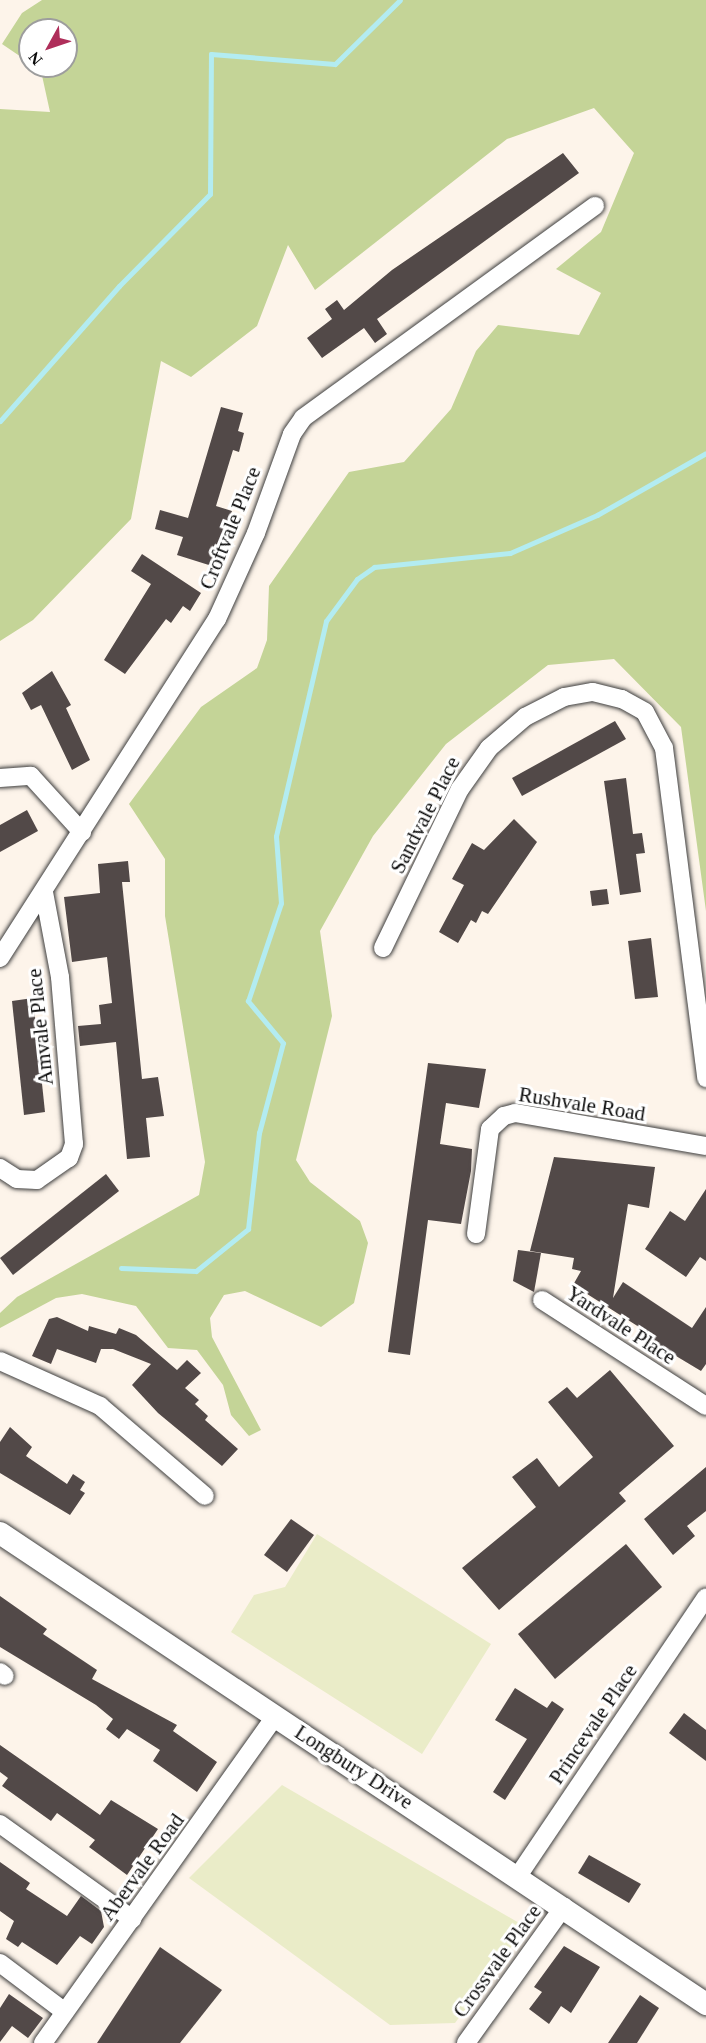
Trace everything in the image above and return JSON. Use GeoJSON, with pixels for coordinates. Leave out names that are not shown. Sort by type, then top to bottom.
{"type":"FeatureCollection","features":[{"type":"Feature","properties":{"kind":"street","name":"Croftvale Place"},"geometry":{"type":"LineString","coordinates":[[0,958],[217,619],[256,533],[291,434],[303,418],[595,206]]}},
{"type":"Feature","properties":{"kind":"street","name":"Sandvale Place"},"geometry":{"type":"LineString","coordinates":[[383,948],[460,789],[489,748],[525,717],[564,697],[593,692],[622,699],[645,712],[663,748],[706,1078]]}},
{"type":"Feature","properties":{"kind":"street"},"geometry":{"type":"LineString","coordinates":[[0,778],[31,776],[82,832]]}},
{"type":"Feature","properties":{"kind":"street","name":"Amvale Place"},"geometry":{"type":"LineString","coordinates":[[0,1168],[16,1179],[36,1180],[69,1158],[75,1136],[60,977],[44,892]]}},
{"type":"Feature","properties":{"kind":"street","name":"Rushvale Road"},"geometry":{"type":"LineString","coordinates":[[476,1234],[490,1129],[504,1116],[515,1113],[706,1146]]}},
{"type":"Feature","properties":{"kind":"street","name":"Yardvale Place"},"geometry":{"type":"LineString","coordinates":[[542,1300],[706,1407]]}},
{"type":"Feature","properties":{"kind":"street"},"geometry":{"type":"LineString","coordinates":[[0,1361],[100,1406],[206,1496]]}},
{"type":"Feature","properties":{"kind":"street","name":"Longbury Drive"},"geometry":{"type":"LineString","coordinates":[[0,1533],[564,1906],[706,2004]]}},
{"type":"Feature","properties":{"kind":"street","name":"Princevale Place"},"geometry":{"type":"LineString","coordinates":[[518,1876],[706,1597]]}},
{"type":"Feature","properties":{"kind":"street","name":"Abervale Road"},"geometry":{"type":"LineString","coordinates":[[43,2043],[275,1716]]}},
{"type":"Feature","properties":{"kind":"street"},"geometry":{"type":"LineString","coordinates":[[0,1824],[132,1919]]}},
{"type":"Feature","properties":{"kind":"street","name":"Crossvale Place"},"geometry":{"type":"LineString","coordinates":[[466,2043],[564,1906]]}},
{"type":"Feature","properties":{"kind":"street"},"geometry":{"type":"LineString","coordinates":[[0,1963],[65,2012]]}},
{"type":"Feature","properties":{"kind":"green space"},"geometry":{"type":"Polygon","coordinates":[[[42,0],[706,0],[706,911],[681,727],[614,659],[548,665],[446,744],[373,836],[320,931],[332,1016],[296,1160],[310,1182],[360,1221],[368,1243],[354,1303],[321,1327],[245,1291],[224,1295],[210,1318],[212,1337],[261,1430],[249,1436],[231,1415],[223,1385],[197,1350],[168,1348],[136,1306],[82,1294],[56,1298],[0,1328],[0,1313],[17,1297],[199,1195],[205,1162],[165,916],[165,859],[129,804],[201,707],[257,668],[267,640],[269,586],[349,472],[404,462],[451,409],[476,351],[498,325],[579,335],[601,293],[556,269],[601,232],[634,153],[594,108],[507,139],[315,290],[288,245],[257,326],[191,377],[161,361],[131,519],[33,620],[0,641],[0,109],[50,112],[43,78],[78,78],[78,18],[19,18],[22,13],[42,0]]]}},
{"type":"Feature","properties":{"kind":"green space"},"geometry":{"type":"Polygon","coordinates":[[[18,19],[18,55],[2,44],[18,19]]]}},
{"type":"Feature","properties":{"kind":"green space"},"geometry":{"type":"Polygon","coordinates":[[[317,1534],[491,1644],[422,1754],[231,1632],[254,1595],[285,1587],[317,1534]]]}},
{"type":"Feature","properties":{"kind":"green space"},"geometry":{"type":"Polygon","coordinates":[[[282,1785],[526,1927],[455,2023],[390,2025],[189,1878],[282,1785]]]}},
{"type":"Feature","properties":{"kind":"building"},"geometry":{"type":"Polygon","coordinates":[[[563,153],[579,173],[377,319],[387,334],[375,343],[364,328],[322,358],[307,338],[332,319],[325,309],[337,300],[344,310],[392,270],[563,153]]]}},
{"type":"Feature","properties":{"kind":"building"},"geometry":{"type":"Polygon","coordinates":[[[221,407],[243,413],[238,431],[244,433],[239,452],[233,450],[216,506],[232,511],[212,566],[177,555],[183,537],[155,529],[160,510],[188,518],[221,407]]]}},
{"type":"Feature","properties":{"kind":"building"},"geometry":{"type":"Polygon","coordinates":[[[142,554],[201,593],[190,611],[183,606],[171,623],[166,619],[125,674],[104,660],[151,584],[131,571],[142,554]]]}},
{"type":"Feature","properties":{"kind":"building"},"geometry":{"type":"Polygon","coordinates":[[[52,671],[71,705],[66,708],[90,760],[72,770],[41,705],[31,710],[22,693],[52,671]]]}},
{"type":"Feature","properties":{"kind":"building"},"geometry":{"type":"Polygon","coordinates":[[[615,721],[626,739],[522,796],[512,778],[615,721]]]}},
{"type":"Feature","properties":{"kind":"building"},"geometry":{"type":"Polygon","coordinates":[[[626,778],[633,834],[642,833],[645,853],[636,854],[641,892],[620,895],[604,781],[626,778]]]}},
{"type":"Feature","properties":{"kind":"building"},"geometry":{"type":"Polygon","coordinates":[[[27,810],[38,831],[0,852],[0,825],[27,810]]]}},
{"type":"Feature","properties":{"kind":"building"},"geometry":{"type":"Polygon","coordinates":[[[514,819],[537,842],[488,914],[482,911],[476,923],[471,920],[458,943],[439,932],[464,885],[452,879],[472,843],[484,850],[514,819]]]}},
{"type":"Feature","properties":{"kind":"building"},"geometry":{"type":"Polygon","coordinates":[[[128,861],[130,882],[122,882],[142,1079],[158,1077],[164,1116],[146,1118],[150,1157],[127,1159],[116,1042],[80,1046],[78,1026],[101,1024],[99,1005],[112,1003],[107,957],[72,962],[64,897],[100,893],[98,864],[128,861]]]}},
{"type":"Feature","properties":{"kind":"building"},"geometry":{"type":"Polygon","coordinates":[[[607,889],[609,904],[592,906],[590,891],[607,889]]]}},
{"type":"Feature","properties":{"kind":"building"},"geometry":{"type":"Polygon","coordinates":[[[651,938],[658,997],[635,999],[628,941],[651,938]]]}},
{"type":"Feature","properties":{"kind":"building"},"geometry":{"type":"Polygon","coordinates":[[[33,998],[45,1112],[24,1115],[12,1001],[33,998]]]}},
{"type":"Feature","properties":{"kind":"building"},"geometry":{"type":"Polygon","coordinates":[[[428,1063],[486,1069],[479,1108],[446,1103],[440,1144],[472,1149],[471,1171],[461,1224],[428,1220],[410,1355],[388,1352],[428,1063]]]}},
{"type":"Feature","properties":{"kind":"building"},"geometry":{"type":"Polygon","coordinates":[[[554,1157],[655,1167],[649,1208],[628,1204],[613,1298],[623,1282],[692,1328],[706,1307],[706,1364],[701,1371],[666,1350],[659,1360],[642,1348],[650,1334],[573,1285],[581,1271],[572,1269],[574,1258],[530,1251],[554,1157]]]}},
{"type":"Feature","properties":{"kind":"building"},"geometry":{"type":"Polygon","coordinates":[[[106,1174],[119,1191],[13,1275],[0,1258],[106,1174]]]}},
{"type":"Feature","properties":{"kind":"building"},"geometry":{"type":"Polygon","coordinates":[[[706,1189],[706,1261],[700,1257],[686,1277],[645,1249],[670,1211],[685,1221],[706,1189]]]}},
{"type":"Feature","properties":{"kind":"building"},"geometry":{"type":"Polygon","coordinates":[[[518,1250],[541,1253],[534,1292],[513,1281],[518,1250]]]}},
{"type":"Feature","properties":{"kind":"building"},"geometry":{"type":"Polygon","coordinates":[[[57,1317],[88,1331],[89,1326],[116,1334],[119,1328],[136,1335],[177,1370],[187,1360],[201,1373],[185,1388],[199,1400],[195,1404],[208,1416],[205,1420],[238,1449],[222,1466],[158,1413],[132,1385],[151,1364],[113,1349],[101,1349],[96,1363],[57,1349],[51,1364],[32,1356],[49,1319],[57,1317]]]}},
{"type":"Feature","properties":{"kind":"building"},"geometry":{"type":"Polygon","coordinates":[[[610,1370],[674,1446],[619,1493],[626,1501],[499,1610],[462,1568],[536,1507],[512,1477],[537,1458],[559,1487],[593,1457],[548,1402],[567,1387],[577,1398],[610,1370]]]}},
{"type":"Feature","properties":{"kind":"building"},"geometry":{"type":"Polygon","coordinates":[[[10,1427],[32,1447],[26,1456],[67,1484],[73,1474],[85,1482],[80,1490],[85,1493],[70,1515],[0,1473],[0,1442],[10,1427]]]}},
{"type":"Feature","properties":{"kind":"building"},"geometry":{"type":"Polygon","coordinates":[[[706,1467],[706,1511],[687,1526],[695,1536],[673,1555],[644,1519],[706,1467]]]}},
{"type":"Feature","properties":{"kind":"building"},"geometry":{"type":"Polygon","coordinates":[[[291,1519],[314,1535],[287,1572],[264,1555],[291,1519]]]}},
{"type":"Feature","properties":{"kind":"building"},"geometry":{"type":"Polygon","coordinates":[[[626,1544],[662,1587],[555,1679],[518,1634],[626,1544]]]}},
{"type":"Feature","properties":{"kind":"building"},"geometry":{"type":"Polygon","coordinates":[[[0,1596],[47,1629],[43,1634],[97,1670],[92,1679],[177,1725],[173,1731],[217,1762],[197,1792],[153,1761],[160,1750],[127,1729],[119,1739],[106,1729],[113,1719],[96,1705],[0,1647],[0,1596]]]}},
{"type":"Feature","properties":{"kind":"building"},"geometry":{"type":"Polygon","coordinates":[[[515,1688],[547,1708],[552,1701],[564,1709],[505,1800],[493,1792],[527,1739],[495,1720],[515,1688]]]}},
{"type":"Feature","properties":{"kind":"building"},"geometry":{"type":"Polygon","coordinates":[[[684,1713],[706,1730],[706,1761],[669,1733],[684,1713]]]}},
{"type":"Feature","properties":{"kind":"building"},"geometry":{"type":"Polygon","coordinates":[[[0,1745],[100,1815],[111,1800],[158,1829],[127,1875],[89,1847],[95,1840],[57,1813],[51,1821],[2,1786],[8,1778],[0,1772],[0,1745]]]}},
{"type":"Feature","properties":{"kind":"building"},"geometry":{"type":"Polygon","coordinates":[[[589,1855],[641,1884],[629,1903],[578,1873],[589,1855]]]}},
{"type":"Feature","properties":{"kind":"building"},"geometry":{"type":"Polygon","coordinates":[[[0,1862],[30,1883],[26,1889],[67,1916],[81,1896],[101,1911],[104,1927],[92,1944],[80,1936],[57,1965],[22,1942],[18,1947],[6,1939],[14,1921],[0,1911],[0,1862]]]}},
{"type":"Feature","properties":{"kind":"building"},"geometry":{"type":"Polygon","coordinates":[[[564,1946],[600,1967],[571,2013],[561,2006],[549,2024],[529,2009],[542,1992],[534,1987],[564,1946]]]}},
{"type":"Feature","properties":{"kind":"building"},"geometry":{"type":"Polygon","coordinates":[[[160,1947],[222,1990],[180,2043],[97,2043],[160,1947]]]}},
{"type":"Feature","properties":{"kind":"building"},"geometry":{"type":"Polygon","coordinates":[[[9,1994],[43,2018],[28,2038],[12,2026],[0,2042],[0,2008],[9,1994]]]}},
{"type":"Feature","properties":{"kind":"building"},"geometry":{"type":"Polygon","coordinates":[[[640,1995],[659,2008],[637,2043],[608,2043],[640,1995]]]}},
{"type":"Feature","properties":{"kind":"waterway"},"geometry":{"type":"LineString","coordinates":[[0,421],[119,286],[210,194],[211,54],[335,64],[400,0]]}},
{"type":"Feature","properties":{"kind":"waterway"},"geometry":{"type":"LineString","coordinates":[[121,1268],[196,1271],[248,1229],[259,1133],[283,1043],[248,1001],[281,903],[276,836],[326,621],[357,579],[374,567],[510,553],[597,515],[706,453]]}}]}
